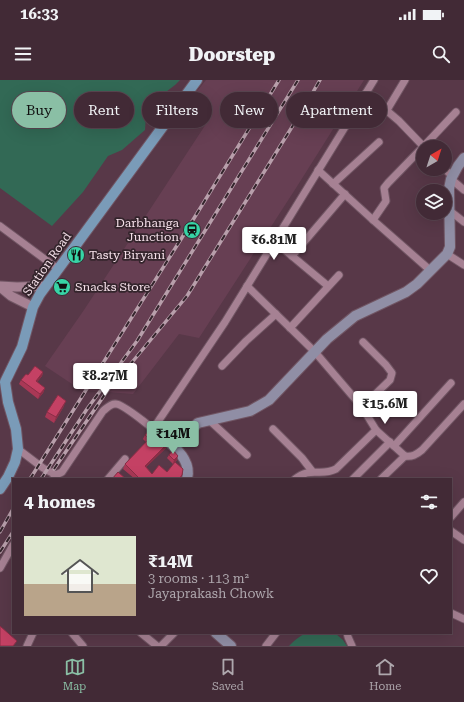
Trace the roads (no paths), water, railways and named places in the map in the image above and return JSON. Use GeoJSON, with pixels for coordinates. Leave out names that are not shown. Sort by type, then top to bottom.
{"type":"FeatureCollection","features":[{"type":"Feature","properties":{"kind":"main road","name":"Station Road"},"geometry":{"type":"LineString","coordinates":[[0,489],[15,462],[18,449],[16,429],[8,402],[5,382],[22,347],[33,307],[58,268],[197,80]]}},
{"type":"Feature","properties":{"kind":"main road"},"geometry":{"type":"LineString","coordinates":[[451,184],[458,166],[464,158]]}},
{"type":"Feature","properties":{"kind":"main road"},"geometry":{"type":"LineString","coordinates":[[187,478],[188,466],[176,444],[198,423],[250,411],[269,400],[328,339],[355,316],[406,292],[417,284],[448,254],[450,247],[450,220]]}},
{"type":"Feature","properties":{"kind":"main road"},"geometry":{"type":"LineString","coordinates":[[217,634],[231,646]]}},
{"type":"Feature","properties":{"kind":"street"},"geometry":{"type":"LineString","coordinates":[[367,92],[374,80]]}},
{"type":"Feature","properties":{"kind":"street"},"geometry":{"type":"LineString","coordinates":[[405,80],[387,110],[416,140]]}},
{"type":"Feature","properties":{"kind":"street"},"geometry":{"type":"LineString","coordinates":[[430,140],[456,112]]}},
{"type":"Feature","properties":{"kind":"street"},"geometry":{"type":"LineString","coordinates":[[153,429],[225,322],[344,128]]}},
{"type":"Feature","properties":{"kind":"street"},"geometry":{"type":"LineString","coordinates":[[333,184],[379,142]]}},
{"type":"Feature","properties":{"kind":"street"},"geometry":{"type":"LineString","coordinates":[[373,220],[386,200],[384,188],[416,154]]}},
{"type":"Feature","properties":{"kind":"street"},"geometry":{"type":"LineString","coordinates":[[318,170],[431,271]]}},
{"type":"Feature","properties":{"kind":"street"},"geometry":{"type":"LineString","coordinates":[[452,178],[464,190]]}},
{"type":"Feature","properties":{"kind":"street"},"geometry":{"type":"LineString","coordinates":[[292,256],[345,194]]}},
{"type":"Feature","properties":{"kind":"street"},"geometry":{"type":"LineString","coordinates":[[452,213],[464,222]]}},
{"type":"Feature","properties":{"kind":"street"},"geometry":{"type":"LineString","coordinates":[[0,226],[58,268]]}},
{"type":"Feature","properties":{"kind":"street"},"geometry":{"type":"LineString","coordinates":[[274,241],[328,286]]}},
{"type":"Feature","properties":{"kind":"street"},"geometry":{"type":"LineString","coordinates":[[448,254],[464,265]]}},
{"type":"Feature","properties":{"kind":"street"},"geometry":{"type":"LineString","coordinates":[[290,328],[339,275]]}},
{"type":"Feature","properties":{"kind":"street"},"geometry":{"type":"LineString","coordinates":[[0,287],[46,286]]}},
{"type":"Feature","properties":{"kind":"street"},"geometry":{"type":"LineString","coordinates":[[247,286],[315,352],[362,407],[376,430],[405,456],[409,457],[415,455],[422,450],[464,404]]}},
{"type":"Feature","properties":{"kind":"street"},"geometry":{"type":"LineString","coordinates":[[0,287],[11,296],[33,307]]}},
{"type":"Feature","properties":{"kind":"street"},"geometry":{"type":"LineString","coordinates":[[222,366],[246,341],[276,314]]}},
{"type":"Feature","properties":{"kind":"street"},"geometry":{"type":"LineString","coordinates":[[362,407],[390,380],[392,373],[363,342]]}},
{"type":"Feature","properties":{"kind":"street"},"geometry":{"type":"LineString","coordinates":[[354,478],[392,444],[451,384]]}},
{"type":"Feature","properties":{"kind":"street"},"geometry":{"type":"LineString","coordinates":[[18,449],[54,477],[62,472],[103,411],[110,405],[114,404],[119,404],[176,444]]}},
{"type":"Feature","properties":{"kind":"street"},"geometry":{"type":"LineString","coordinates":[[209,420],[247,455]]}},
{"type":"Feature","properties":{"kind":"street"},"geometry":{"type":"LineString","coordinates":[[273,429],[302,458],[312,471]]}},
{"type":"Feature","properties":{"kind":"street"},"geometry":{"type":"LineString","coordinates":[[297,478],[306,472],[312,471],[321,473],[330,472],[336,469],[376,430]]}},
{"type":"Feature","properties":{"kind":"street"},"geometry":{"type":"LineString","coordinates":[[383,478],[405,456]]}},
{"type":"Feature","properties":{"kind":"street"},"geometry":{"type":"LineString","coordinates":[[109,478],[125,458]]}},
{"type":"Feature","properties":{"kind":"street"},"geometry":{"type":"LineString","coordinates":[[321,473],[325,478]]}},
{"type":"Feature","properties":{"kind":"street"},"geometry":{"type":"LineString","coordinates":[[452,516],[464,502]]}},
{"type":"Feature","properties":{"kind":"street"},"geometry":{"type":"LineString","coordinates":[[452,532],[464,540]]}},
{"type":"Feature","properties":{"kind":"street"},"geometry":{"type":"LineString","coordinates":[[0,568],[12,547]]}},
{"type":"Feature","properties":{"kind":"street"},"geometry":{"type":"LineString","coordinates":[[452,613],[464,619]]}},
{"type":"Feature","properties":{"kind":"street"},"geometry":{"type":"LineString","coordinates":[[27,646],[33,634]]}},
{"type":"Feature","properties":{"kind":"street"},"geometry":{"type":"LineString","coordinates":[[73,634],[83,646]]}},
{"type":"Feature","properties":{"kind":"street"},"geometry":{"type":"LineString","coordinates":[[142,634],[157,646]]}},
{"type":"Feature","properties":{"kind":"street"},"geometry":{"type":"LineString","coordinates":[[161,646],[173,634]]}},
{"type":"Feature","properties":{"kind":"street"},"geometry":{"type":"LineString","coordinates":[[266,646],[274,634]]}},
{"type":"Feature","properties":{"kind":"street"},"geometry":{"type":"LineString","coordinates":[[348,634],[352,646]]}},
{"type":"Feature","properties":{"kind":"railway"},"geometry":{"type":"LineString","coordinates":[[31,478],[279,80]]}},
{"type":"Feature","properties":{"kind":"railway"},"geometry":{"type":"LineString","coordinates":[[42,478],[87,409],[137,341],[298,80]]}},
{"type":"Feature","properties":{"kind":"railway"},"geometry":{"type":"LineString","coordinates":[[114,384],[187,296],[320,80]]}},
{"type":"Feature","properties":{"kind":"railway"},"geometry":{"type":"LineString","coordinates":[[54,469],[116,378]]}},
{"type":"Feature","properties":{"kind":"railway"},"geometry":{"type":"LineString","coordinates":[[0,532],[12,511]]}},
{"type":"Feature","properties":{"kind":"railway"},"geometry":{"type":"LineString","coordinates":[[0,552],[12,534]]}},
{"type":"Feature","properties":{"kind":"place","name":"Darbhanga Junction"},"geometry":{"type":"Point","coordinates":[192,230]}},
{"type":"Feature","properties":{"kind":"place","name":"Tasty Biryani"},"geometry":{"type":"Point","coordinates":[76,255]}},
{"type":"Feature","properties":{"kind":"place","name":"Snacks Store"},"geometry":{"type":"Point","coordinates":[62,287]}}]}
